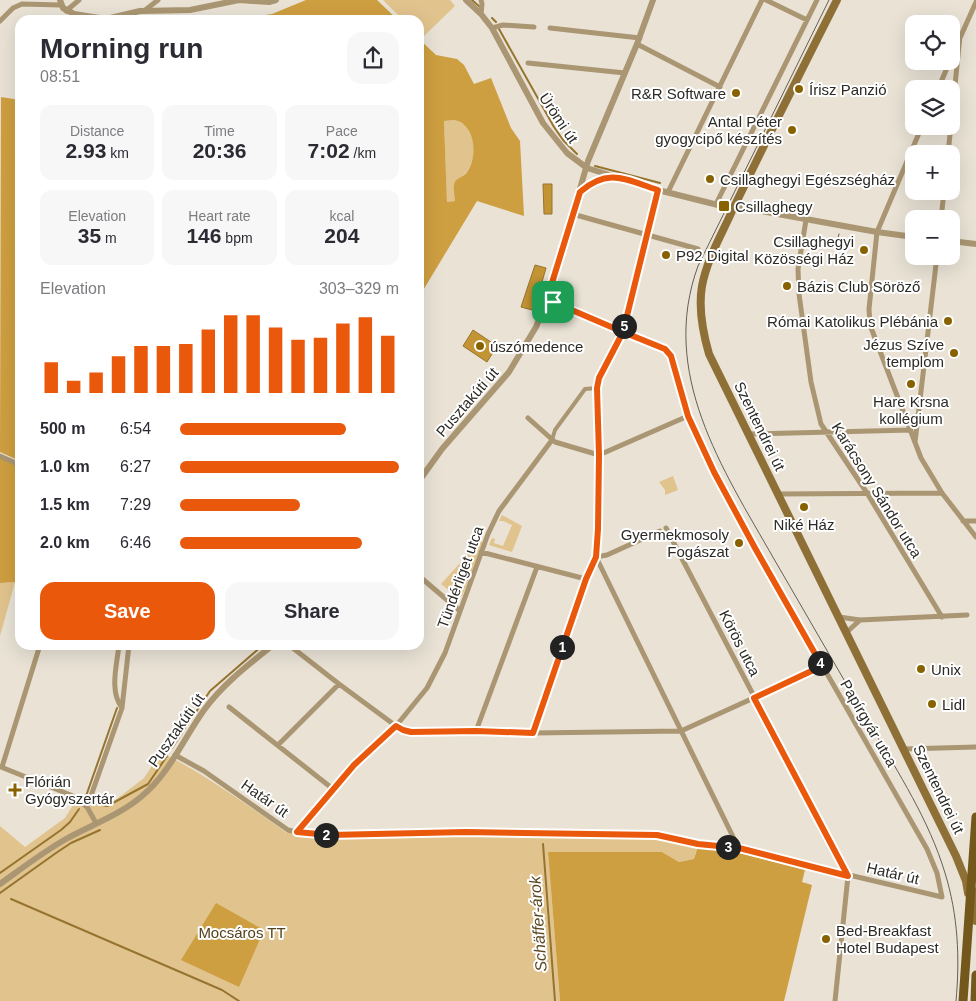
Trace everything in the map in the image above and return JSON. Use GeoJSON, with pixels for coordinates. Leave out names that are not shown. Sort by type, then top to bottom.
{"type":"FeatureCollection","features":[{"type":"Feature","properties":{"kind":"main road","name":"Szentendrei út"},"geometry":{"type":"LineString","coordinates":[[837,0],[734,207],[705,273],[702,287],[702,328],[709,354],[847,632],[956,856],[966,881],[969,898],[963,1001]]}},
{"type":"Feature","properties":{"kind":"main road"},"geometry":{"type":"LineString","coordinates":[[969,898],[976,817]]}},
{"type":"Feature","properties":{"kind":"main road","name":"Szentendrei út"},"geometry":{"type":"LineString","coordinates":[[956,856],[971,866]]}},
{"type":"Feature","properties":{"kind":"main road"},"geometry":{"type":"LineString","coordinates":[[970,882],[975,899],[976,921]]}},
{"type":"Feature","properties":{"kind":"main road"},"geometry":{"type":"LineString","coordinates":[[975,1001],[976,974]]}},
{"type":"Feature","properties":{"kind":"street"},"geometry":{"type":"LineString","coordinates":[[66,11],[79,0]]}},
{"type":"Feature","properties":{"kind":"street"},"geometry":{"type":"LineString","coordinates":[[144,11],[158,0]]}},
{"type":"Feature","properties":{"kind":"street"},"geometry":{"type":"LineString","coordinates":[[125,15],[144,11],[190,10],[239,0],[269,2],[276,0]]}},
{"type":"Feature","properties":{"kind":"street","name":"Ürömi út"},"geometry":{"type":"LineString","coordinates":[[466,0],[492,28],[544,123],[567,153],[587,168],[658,190],[716,204],[877,232],[905,235]]}},
{"type":"Feature","properties":{"kind":"street"},"geometry":{"type":"LineString","coordinates":[[481,0],[481,14]]}},
{"type":"Feature","properties":{"kind":"street","name":"Pusztakúti út"},"geometry":{"type":"LineString","coordinates":[[424,474],[442,449],[517,361],[536,328],[547,299],[591,154],[653,0]]}},
{"type":"Feature","properties":{"kind":"street"},"geometry":{"type":"LineString","coordinates":[[668,192],[762,0]]}},
{"type":"Feature","properties":{"kind":"street"},"geometry":{"type":"LineString","coordinates":[[766,0],[807,20]]}},
{"type":"Feature","properties":{"kind":"street"},"geometry":{"type":"LineString","coordinates":[[716,204],[817,0]]}},
{"type":"Feature","properties":{"kind":"street"},"geometry":{"type":"LineString","coordinates":[[0,20],[13,8],[22,4],[60,2],[66,11],[77,15]]}},
{"type":"Feature","properties":{"kind":"street"},"geometry":{"type":"LineString","coordinates":[[960,36],[976,2]]}},
{"type":"Feature","properties":{"kind":"street"},"geometry":{"type":"LineString","coordinates":[[492,28],[503,25],[534,26]]}},
{"type":"Feature","properties":{"kind":"street"},"geometry":{"type":"LineString","coordinates":[[550,28],[638,41],[720,87]]}},
{"type":"Feature","properties":{"kind":"street"},"geometry":{"type":"LineString","coordinates":[[528,63],[625,73]]}},
{"type":"Feature","properties":{"kind":"street"},"geometry":{"type":"LineString","coordinates":[[949,145],[958,70]]}},
{"type":"Feature","properties":{"kind":"street"},"geometry":{"type":"LineString","coordinates":[[918,135],[877,232],[870,324],[909,430],[930,476],[976,537]]}},
{"type":"Feature","properties":{"kind":"street"},"geometry":{"type":"LineString","coordinates":[[580,192],[590,184],[611,176]]}},
{"type":"Feature","properties":{"kind":"street"},"geometry":{"type":"LineString","coordinates":[[533,733],[586,579],[596,557],[599,522],[597,388],[599,378],[623,332],[658,190]]}},
{"type":"Feature","properties":{"kind":"street"},"geometry":{"type":"LineString","coordinates":[[576,215],[698,249]]}},
{"type":"Feature","properties":{"kind":"street","name":"Karácsony Sándor utca"},"geometry":{"type":"LineString","coordinates":[[806,220],[798,269],[800,304],[811,382],[821,424],[867,493],[942,617]]}},
{"type":"Feature","properties":{"kind":"street"},"geometry":{"type":"LineString","coordinates":[[960,242],[976,244]]}},
{"type":"Feature","properties":{"kind":"street"},"geometry":{"type":"LineString","coordinates":[[915,445],[936,265]]}},
{"type":"Feature","properties":{"kind":"street"},"geometry":{"type":"LineString","coordinates":[[547,299],[623,332]]}},
{"type":"Feature","properties":{"kind":"street","name":"Papírgyár utca"},"geometry":{"type":"LineString","coordinates":[[623,332],[665,349],[672,359],[688,416],[728,500],[927,849],[937,873],[942,897]]}},
{"type":"Feature","properties":{"kind":"street"},"geometry":{"type":"LineString","coordinates":[[552,440],[555,430],[585,389],[597,388]]}},
{"type":"Feature","properties":{"kind":"street"},"geometry":{"type":"LineString","coordinates":[[528,418],[552,440],[599,455],[688,416]]}},
{"type":"Feature","properties":{"kind":"street"},"geometry":{"type":"LineString","coordinates":[[906,421],[917,420]]}},
{"type":"Feature","properties":{"kind":"street"},"geometry":{"type":"LineString","coordinates":[[749,434],[909,430],[916,432]]}},
{"type":"Feature","properties":{"kind":"street","name":"Tündérliget utca"},"geometry":{"type":"LineString","coordinates":[[297,832],[354,765],[396,726],[427,688],[446,654],[491,526],[499,511],[552,440]]}},
{"type":"Feature","properties":{"kind":"street"},"geometry":{"type":"LineString","coordinates":[[0,456],[15,464]]}},
{"type":"Feature","properties":{"kind":"street"},"geometry":{"type":"LineString","coordinates":[[778,494],[942,493]]}},
{"type":"Feature","properties":{"kind":"street"},"geometry":{"type":"LineString","coordinates":[[963,521],[976,521]]}},
{"type":"Feature","properties":{"kind":"street","name":"Körös utca"},"geometry":{"type":"LineString","coordinates":[[596,557],[607,555],[663,529],[848,876]]}},
{"type":"Feature","properties":{"kind":"street"},"geometry":{"type":"LineString","coordinates":[[481,552],[586,579]]}},
{"type":"Feature","properties":{"kind":"street"},"geometry":{"type":"LineString","coordinates":[[596,557],[739,848]]}},
{"type":"Feature","properties":{"kind":"street"},"geometry":{"type":"LineString","coordinates":[[476,731],[537,567]]}},
{"type":"Feature","properties":{"kind":"street"},"geometry":{"type":"LineString","coordinates":[[424,580],[460,611]]}},
{"type":"Feature","properties":{"kind":"street"},"geometry":{"type":"LineString","coordinates":[[839,617],[860,620],[966,615]]}},
{"type":"Feature","properties":{"kind":"street"},"geometry":{"type":"LineString","coordinates":[[847,632],[860,620]]}},
{"type":"Feature","properties":{"kind":"street"},"geometry":{"type":"LineString","coordinates":[[38,650],[1,767],[67,792],[87,807],[96,823]]}},
{"type":"Feature","properties":{"kind":"street"},"geometry":{"type":"LineString","coordinates":[[118,650],[114,692],[122,708]]}},
{"type":"Feature","properties":{"kind":"street"},"geometry":{"type":"LineString","coordinates":[[87,807],[122,708],[128,650]]}},
{"type":"Feature","properties":{"kind":"street","name":"Pusztakúti út"},"geometry":{"type":"LineString","coordinates":[[0,884],[63,840],[116,814],[142,796],[155,783],[195,722],[227,682],[267,650]]}},
{"type":"Feature","properties":{"kind":"street"},"geometry":{"type":"LineString","coordinates":[[295,650],[396,726],[411,732],[681,731],[822,666]]}},
{"type":"Feature","properties":{"kind":"street"},"geometry":{"type":"LineString","coordinates":[[278,745],[339,684]]}},
{"type":"Feature","properties":{"kind":"street"},"geometry":{"type":"LineString","coordinates":[[229,708],[333,789]]}},
{"type":"Feature","properties":{"kind":"street"},"geometry":{"type":"LineString","coordinates":[[904,749],[976,747]]}},
{"type":"Feature","properties":{"kind":"street","name":"Határ út"},"geometry":{"type":"LineString","coordinates":[[175,755],[204,771],[288,830],[297,832],[329,835],[466,832],[657,835],[698,844],[739,848],[848,876],[942,897]]}},
{"type":"Feature","properties":{"kind":"street"},"geometry":{"type":"LineString","coordinates":[[835,1001],[848,876]]}},
{"type":"Feature","properties":{"kind":"green space"},"geometry":{"type":"Polygon","coordinates":[[[306,0],[377,0],[393,15],[265,15],[272,14],[306,0]]]}},
{"type":"Feature","properties":{"kind":"green space"},"geometry":{"type":"Polygon","coordinates":[[[383,0],[450,0],[455,6],[424,36],[424,15],[398,15],[383,0]]]}},
{"type":"Feature","properties":{"kind":"green space"},"geometry":{"type":"Polygon","coordinates":[[[424,44],[436,55],[457,59],[464,65],[474,84],[491,78],[511,128],[520,141],[524,216],[477,201],[424,289],[424,44]],[[454,120],[444,121],[447,202],[455,201],[455,182],[467,172],[472,161],[473,141],[468,129],[460,122],[454,120]]]}},
{"type":"Feature","properties":{"kind":"green space"},"geometry":{"type":"Polygon","coordinates":[[[1,97],[15,99],[15,459],[0,452],[1,97]]]}},
{"type":"Feature","properties":{"kind":"green space"},"geometry":{"type":"Polygon","coordinates":[[[454,120],[462,123],[469,131],[472,138],[473,154],[472,162],[468,169],[457,179],[455,201],[447,202],[444,121],[454,120]]]}},
{"type":"Feature","properties":{"kind":"green space"},"geometry":{"type":"Polygon","coordinates":[[[0,456],[15,463],[15,582],[0,583],[0,456]]]}},
{"type":"Feature","properties":{"kind":"green space"},"geometry":{"type":"Polygon","coordinates":[[[673,476],[678,490],[665,495],[665,490],[659,482],[673,476]]]}},
{"type":"Feature","properties":{"kind":"green space"},"geometry":{"type":"Polygon","coordinates":[[[502,515],[522,526],[512,552],[489,545],[492,538],[495,539],[494,543],[503,546],[512,525],[499,521],[502,515]]]}},
{"type":"Feature","properties":{"kind":"green space"},"geometry":{"type":"Polygon","coordinates":[[[480,541],[483,542],[463,594],[462,596],[456,596],[441,584],[480,541]]]}},
{"type":"Feature","properties":{"kind":"green space"},"geometry":{"type":"Polygon","coordinates":[[[15,582],[0,636],[0,583],[15,582]]]}},
{"type":"Feature","properties":{"kind":"green space","name":"Mocsáros TT"},"geometry":{"type":"Polygon","coordinates":[[[161,752],[210,780],[287,833],[288,830],[313,837],[329,838],[657,835],[698,844],[694,859],[679,862],[662,852],[548,852],[560,1001],[0,1001],[0,826],[25,847],[65,818],[73,805],[93,801],[109,805],[144,778],[161,752]]]}},
{"type":"Feature","properties":{"kind":"green space"},"geometry":{"type":"Polygon","coordinates":[[[698,846],[736,852],[805,870],[802,882],[812,885],[784,1001],[560,1001],[548,852],[662,852],[679,862],[694,859],[698,846]]]}},
{"type":"Feature","properties":{"kind":"green space","name":"Mocsáros TT"},"geometry":{"type":"Polygon","coordinates":[[[216,903],[264,930],[239,987],[181,960],[216,903]]]}},
{"type":"Feature","properties":{"kind":"shaded area"},"geometry":{"type":"Polygon","coordinates":[[[543,184],[552,184],[552,214],[544,214],[543,184]]]}},
{"type":"Feature","properties":{"kind":"shaded area"},"geometry":{"type":"Polygon","coordinates":[[[535,265],[546,268],[536,303],[532,310],[521,307],[535,265]]]}},
{"type":"Feature","properties":{"kind":"shaded area","name":"úszómedence"},"geometry":{"type":"Polygon","coordinates":[[[473,330],[497,346],[487,362],[463,346],[473,330]]]}},
{"type":"Feature","properties":{"kind":"waterway"},"geometry":{"type":"LineString","coordinates":[[472,0],[480,7]]}},
{"type":"Feature","properties":{"kind":"waterway"},"geometry":{"type":"LineString","coordinates":[[492,18],[496,22]]}},
{"type":"Feature","properties":{"kind":"waterway"},"geometry":{"type":"LineString","coordinates":[[499,29],[554,127],[563,140],[577,154]]}},
{"type":"Feature","properties":{"kind":"waterway"},"geometry":{"type":"LineString","coordinates":[[595,166],[660,183]]}},
{"type":"Feature","properties":{"kind":"waterway"},"geometry":{"type":"LineString","coordinates":[[172,748],[210,691],[257,650]]}},
{"type":"Feature","properties":{"kind":"waterway"},"geometry":{"type":"LineString","coordinates":[[85,799],[117,708]]}},
{"type":"Feature","properties":{"kind":"waterway"},"geometry":{"type":"LineString","coordinates":[[92,803],[107,806],[148,784],[167,756]]}},
{"type":"Feature","properties":{"kind":"waterway"},"geometry":{"type":"LineString","coordinates":[[0,873],[61,830],[70,822],[79,809]]}},
{"type":"Feature","properties":{"kind":"waterway"},"geometry":{"type":"LineString","coordinates":[[0,893],[71,843],[100,830]]}},
{"type":"Feature","properties":{"kind":"waterway","name":"Schäffer-árok"},"geometry":{"type":"LineString","coordinates":[[543,844],[555,1001]]}},
{"type":"Feature","properties":{"kind":"waterway"},"geometry":{"type":"LineString","coordinates":[[11,899],[222,990],[239,1001]]}},
{"type":"Feature","properties":{"kind":"tram line"},"geometry":{"type":"LineString","coordinates":[[829,0],[698,266],[688,306],[686,344],[691,382],[702,418],[717,455],[754,525],[902,780],[931,834],[945,873],[953,905],[958,953],[956,1001]]}},
{"type":"Feature","properties":{"kind":"tram line"},"geometry":{"type":"LineString","coordinates":[[838,238],[839,234]]}},
{"type":"Feature","properties":{"kind":"place","name":"Írisz Panzió"},"geometry":{"type":"Point","coordinates":[799,89]}},
{"type":"Feature","properties":{"kind":"place","name":"R&R Software"},"geometry":{"type":"Point","coordinates":[736,93]}},
{"type":"Feature","properties":{"kind":"place","name":"Antal Péter gyogycipő készítés"},"geometry":{"type":"Point","coordinates":[792,130]}},
{"type":"Feature","properties":{"kind":"place","name":"Csillaghegyi Egészségház"},"geometry":{"type":"Point","coordinates":[710,179]}},
{"type":"Feature","properties":{"kind":"place","name":"Csillaghegy"},"geometry":{"type":"Point","coordinates":[724,206]}},
{"type":"Feature","properties":{"kind":"place","name":"Csillaghegyi Közösségi Ház"},"geometry":{"type":"Point","coordinates":[864,250]}},
{"type":"Feature","properties":{"kind":"place","name":"P92 Digital"},"geometry":{"type":"Point","coordinates":[666,255]}},
{"type":"Feature","properties":{"kind":"place","name":"Bázis Club Söröző"},"geometry":{"type":"Point","coordinates":[787,286]}},
{"type":"Feature","properties":{"kind":"place","name":"Római Katolikus Plébánia"},"geometry":{"type":"Point","coordinates":[948,321]}},
{"type":"Feature","properties":{"kind":"place","name":"úszómedence"},"geometry":{"type":"Point","coordinates":[480,346]}},
{"type":"Feature","properties":{"kind":"place","name":"Jézus Szíve templom"},"geometry":{"type":"Point","coordinates":[954,353]}},
{"type":"Feature","properties":{"kind":"place","name":"Hare Krsna kollégium"},"geometry":{"type":"Point","coordinates":[911,384]}},
{"type":"Feature","properties":{"kind":"place","name":"Niké Ház"},"geometry":{"type":"Point","coordinates":[804,507]}},
{"type":"Feature","properties":{"kind":"place","name":"Gyermekmosoly Fogászat"},"geometry":{"type":"Point","coordinates":[739,543]}},
{"type":"Feature","properties":{"kind":"place","name":"Unix"},"geometry":{"type":"Point","coordinates":[921,669]}},
{"type":"Feature","properties":{"kind":"place","name":"Lidl"},"geometry":{"type":"Point","coordinates":[932,704]}},
{"type":"Feature","properties":{"kind":"place","name":"Flórián Gyógyszertár"},"geometry":{"type":"Point","coordinates":[15,790]}},
{"type":"Feature","properties":{"kind":"place","name":"Bed-Breakfast Hotel Budapest"},"geometry":{"type":"Point","coordinates":[826,939]}},
{"type":"Feature","properties":{"kind":"route"},"geometry":{"type":"LineString","coordinates":[[553,302],[547,299],[580,192],[590,184],[611,176],[658,190],[623,332],[665,349],[671,356],[688,416],[714,472],[822,666],[754,698],[848,876],[739,848],[698,844],[657,835],[466,832],[329,835],[297,832],[354,765],[396,726],[411,732],[476,731],[533,733],[586,579],[596,557],[599,522],[597,388],[599,378],[623,332],[553,302]]}}]}
